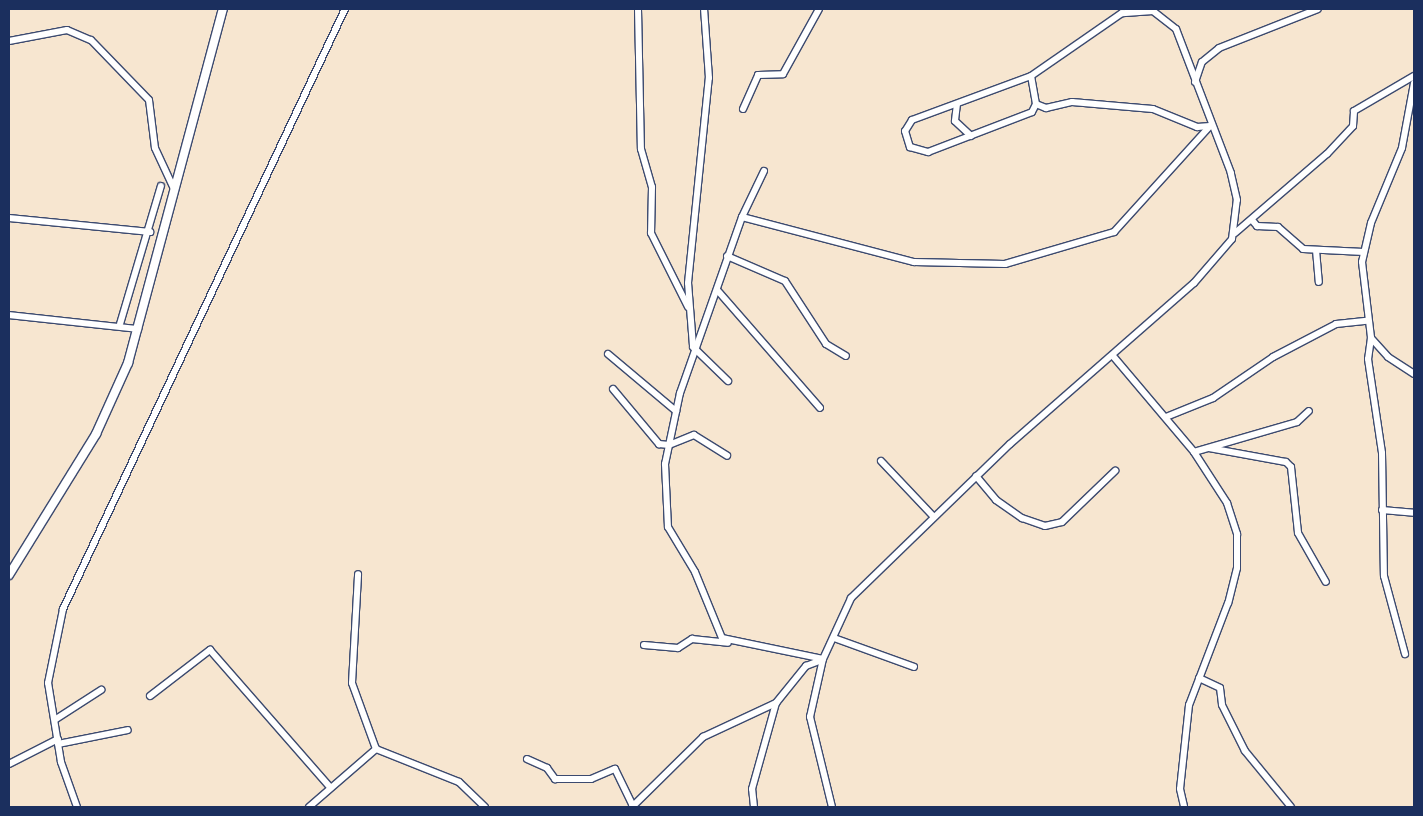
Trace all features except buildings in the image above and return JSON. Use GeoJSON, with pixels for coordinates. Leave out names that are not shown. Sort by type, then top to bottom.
{"type":"FeatureCollection","features":[{"type":"Feature","properties":{"kind":"street"},"geometry":{"type":"LineString","coordinates":[[9,575],[96,434],[138,328],[223,9]]}},
{"type":"Feature","properties":{"kind":"street"},"geometry":{"type":"LineString","coordinates":[[77,807],[58,741],[48,677],[63,609],[346,9]]}},
{"type":"Feature","properties":{"kind":"street"},"geometry":{"type":"LineString","coordinates":[[638,9],[641,149],[652,187],[651,233],[689,310]]}},
{"type":"Feature","properties":{"kind":"street"},"geometry":{"type":"LineString","coordinates":[[704,9],[709,78],[691,242],[689,310],[693,347],[728,381]]}},
{"type":"Feature","properties":{"kind":"street"},"geometry":{"type":"LineString","coordinates":[[743,109],[758,75],[783,74],[820,9]]}},
{"type":"Feature","properties":{"kind":"street"},"geometry":{"type":"LineString","coordinates":[[1195,82],[1202,62],[1219,48],[1318,9]]}},
{"type":"Feature","properties":{"kind":"street"},"geometry":{"type":"LineString","coordinates":[[1031,76],[1036,104],[1028,114],[928,152],[910,147],[907,125],[1031,76],[1111,18],[1143,10],[1167,18],[1176,29],[1210,126],[1231,173],[1237,200],[1232,238]]}},
{"type":"Feature","properties":{"kind":"street"},"geometry":{"type":"LineString","coordinates":[[9,41],[67,30],[92,40],[149,100],[156,148],[174,189]]}},
{"type":"Feature","properties":{"kind":"street"},"geometry":{"type":"LineString","coordinates":[[832,807],[810,717],[823,659],[834,638],[842,612],[865,580],[976,476],[1194,283],[1232,238],[1351,129],[1354,111],[1414,76]]}},
{"type":"Feature","properties":{"kind":"street"},"geometry":{"type":"LineString","coordinates":[[1405,654],[1386,595],[1382,510],[1382,453],[1368,359],[1371,338],[1367,321],[1364,252],[1402,148],[1414,83]]}},
{"type":"Feature","properties":{"kind":"street"},"geometry":{"type":"LineString","coordinates":[[1036,104],[1046,108],[1072,102],[1152,109],[1197,127],[1210,126]]}},
{"type":"Feature","properties":{"kind":"street"},"geometry":{"type":"LineString","coordinates":[[958,104],[955,121],[971,136]]}},
{"type":"Feature","properties":{"kind":"street"},"geometry":{"type":"LineString","coordinates":[[742,217],[914,262],[950,266],[965,261],[1018,262],[1114,232],[1210,126]]}},
{"type":"Feature","properties":{"kind":"street"},"geometry":{"type":"LineString","coordinates":[[728,643],[668,527],[664,477],[676,411],[693,347],[718,292],[727,256],[742,217],[764,172]]}},
{"type":"Feature","properties":{"kind":"street"},"geometry":{"type":"LineString","coordinates":[[120,324],[150,232],[161,186]]}},
{"type":"Feature","properties":{"kind":"street"},"geometry":{"type":"LineString","coordinates":[[9,218],[150,232]]}},
{"type":"Feature","properties":{"kind":"street"},"geometry":{"type":"LineString","coordinates":[[1252,220],[1257,226],[1278,227],[1302,249],[1364,252]]}},
{"type":"Feature","properties":{"kind":"street"},"geometry":{"type":"LineString","coordinates":[[1316,250],[1319,282]]}},
{"type":"Feature","properties":{"kind":"street"},"geometry":{"type":"LineString","coordinates":[[727,256],[784,281],[826,344],[846,356]]}},
{"type":"Feature","properties":{"kind":"street"},"geometry":{"type":"LineString","coordinates":[[718,292],[820,408]]}},
{"type":"Feature","properties":{"kind":"street"},"geometry":{"type":"LineString","coordinates":[[9,315],[120,324],[138,328]]}},
{"type":"Feature","properties":{"kind":"street"},"geometry":{"type":"LineString","coordinates":[[1166,417],[1213,398],[1273,357],[1336,324],[1367,321]]}},
{"type":"Feature","properties":{"kind":"street"},"geometry":{"type":"LineString","coordinates":[[1371,338],[1388,357],[1414,374]]}},
{"type":"Feature","properties":{"kind":"street"},"geometry":{"type":"LineString","coordinates":[[608,354],[676,411]]}},
{"type":"Feature","properties":{"kind":"street"},"geometry":{"type":"LineString","coordinates":[[1113,356],[1194,452],[1227,503],[1237,534],[1237,568],[1228,602],[1199,678],[1184,737],[1180,789],[1184,807]]}},
{"type":"Feature","properties":{"kind":"street"},"geometry":{"type":"LineString","coordinates":[[613,389],[659,444],[669,445],[694,436],[727,456]]}},
{"type":"Feature","properties":{"kind":"street"},"geometry":{"type":"LineString","coordinates":[[1194,452],[1297,422],[1310,411]]}},
{"type":"Feature","properties":{"kind":"street"},"geometry":{"type":"LineString","coordinates":[[1209,448],[1286,462],[1291,467],[1298,534],[1326,582]]}},
{"type":"Feature","properties":{"kind":"street"},"geometry":{"type":"LineString","coordinates":[[881,462],[933,516]]}},
{"type":"Feature","properties":{"kind":"street"},"geometry":{"type":"LineString","coordinates":[[976,476],[996,500],[1022,518],[1045,526],[1062,522],[1114,471]]}},
{"type":"Feature","properties":{"kind":"street"},"geometry":{"type":"LineString","coordinates":[[1382,510],[1414,513]]}},
{"type":"Feature","properties":{"kind":"street"},"geometry":{"type":"LineString","coordinates":[[358,574],[352,683],[376,749],[459,782],[485,807]]}},
{"type":"Feature","properties":{"kind":"street"},"geometry":{"type":"LineString","coordinates":[[834,638],[914,667]]}},
{"type":"Feature","properties":{"kind":"street"},"geometry":{"type":"LineString","coordinates":[[644,645],[678,648],[692,640],[728,643],[823,659]]}},
{"type":"Feature","properties":{"kind":"street"},"geometry":{"type":"LineString","coordinates":[[150,696],[210,650],[330,787]]}},
{"type":"Feature","properties":{"kind":"street"},"geometry":{"type":"LineString","coordinates":[[754,807],[752,789],[776,703],[806,666],[823,659]]}},
{"type":"Feature","properties":{"kind":"street"},"geometry":{"type":"LineString","coordinates":[[1199,678],[1220,688],[1222,705],[1245,751],[1291,807]]}},
{"type":"Feature","properties":{"kind":"street"},"geometry":{"type":"LineString","coordinates":[[56,719],[101,690]]}},
{"type":"Feature","properties":{"kind":"street"},"geometry":{"type":"LineString","coordinates":[[527,758],[547,768],[555,779],[591,779],[615,769],[632,807],[704,737],[776,703]]}},
{"type":"Feature","properties":{"kind":"street"},"geometry":{"type":"LineString","coordinates":[[9,764],[58,741],[128,730]]}},
{"type":"Feature","properties":{"kind":"street"},"geometry":{"type":"LineString","coordinates":[[309,807],[376,749]]}},
{"type":"Feature","properties":{"kind":"street"},"geometry":{"type":"LineString","coordinates":[[828,790],[837,807]]}}]}
